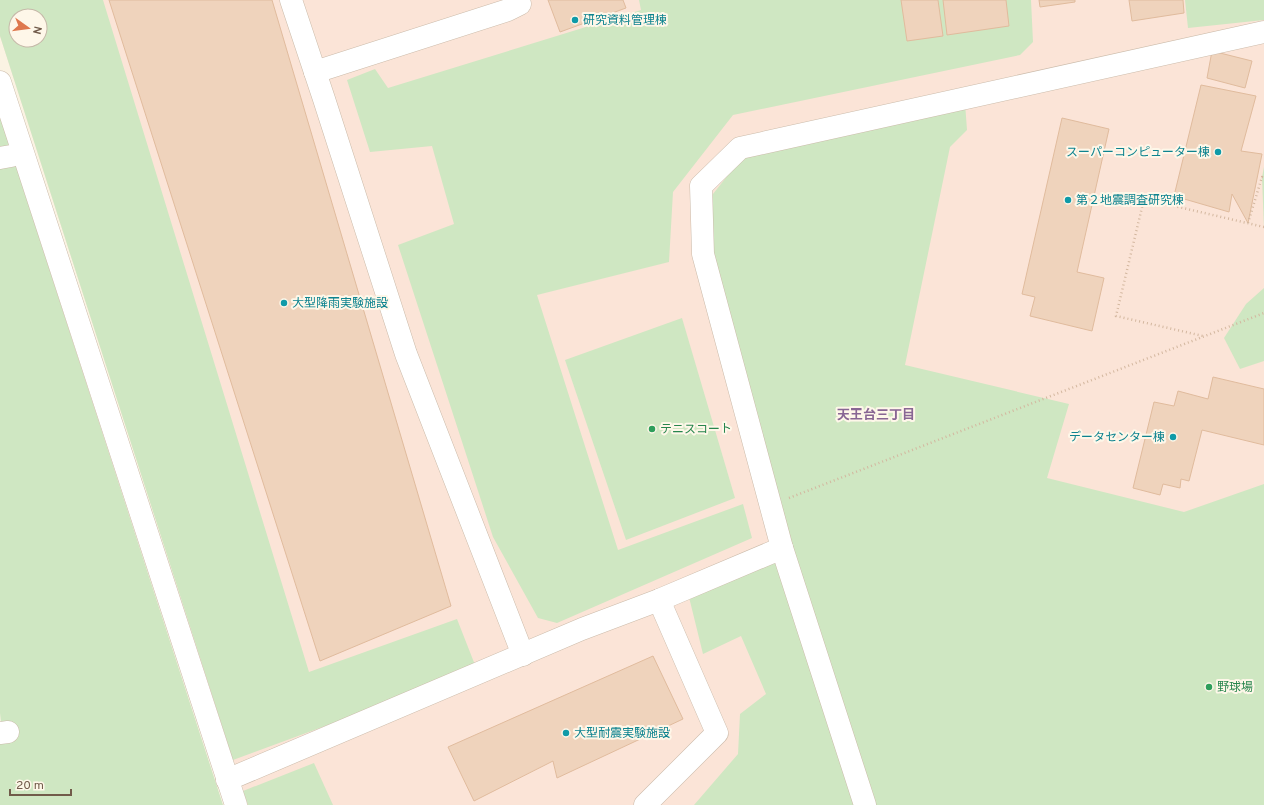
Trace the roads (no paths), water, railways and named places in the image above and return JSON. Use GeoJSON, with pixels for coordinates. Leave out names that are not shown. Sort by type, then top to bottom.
{"type":"FeatureCollection","features":[{"type":"Feature","properties":{"kind":"street"},"geometry":{"type":"LineString","coordinates":[[291,0],[358,201],[406,354],[523,655]]}},
{"type":"Feature","properties":{"kind":"street"},"geometry":{"type":"LineString","coordinates":[[315,72],[508,10],[524,1]]}},
{"type":"Feature","properties":{"kind":"street"},"geometry":{"type":"LineString","coordinates":[[864,805],[782,548],[703,254],[701,186],[740,148],[1264,32]]}},
{"type":"Feature","properties":{"kind":"street"},"geometry":{"type":"LineString","coordinates":[[0,82],[236,805]]}},
{"type":"Feature","properties":{"kind":"street"},"geometry":{"type":"LineString","coordinates":[[227,780],[582,629],[659,600],[782,548]]}},
{"type":"Feature","properties":{"kind":"street"},"geometry":{"type":"LineString","coordinates":[[645,805],[717,733],[659,600]]}},
{"type":"Feature","properties":{"kind":"place","name":"研究資料管理棟"},"geometry":{"type":"Point","coordinates":[575,20]}},
{"type":"Feature","properties":{"kind":"place","name":"スーパーコンピューター棟"},"geometry":{"type":"Point","coordinates":[1218,152]}},
{"type":"Feature","properties":{"kind":"place","name":"第２地震調査研究棟"},"geometry":{"type":"Point","coordinates":[1068,200]}},
{"type":"Feature","properties":{"kind":"place","name":"大型降雨実験施設"},"geometry":{"type":"Point","coordinates":[284,303]}},
{"type":"Feature","properties":{"kind":"place","name":"テニスコート"},"geometry":{"type":"Point","coordinates":[652,429]}},
{"type":"Feature","properties":{"kind":"place","name":"データセンター棟"},"geometry":{"type":"Point","coordinates":[1173,437]}},
{"type":"Feature","properties":{"kind":"place","name":"野球場"},"geometry":{"type":"Point","coordinates":[1209,687]}},
{"type":"Feature","properties":{"kind":"place","name":"大型耐震実験施設"},"geometry":{"type":"Point","coordinates":[566,733]}},
{"type":"Feature","properties":{"kind":"district","name":"天王台三丁目"},"geometry":{"type":"Point","coordinates":[876,414]}}]}
